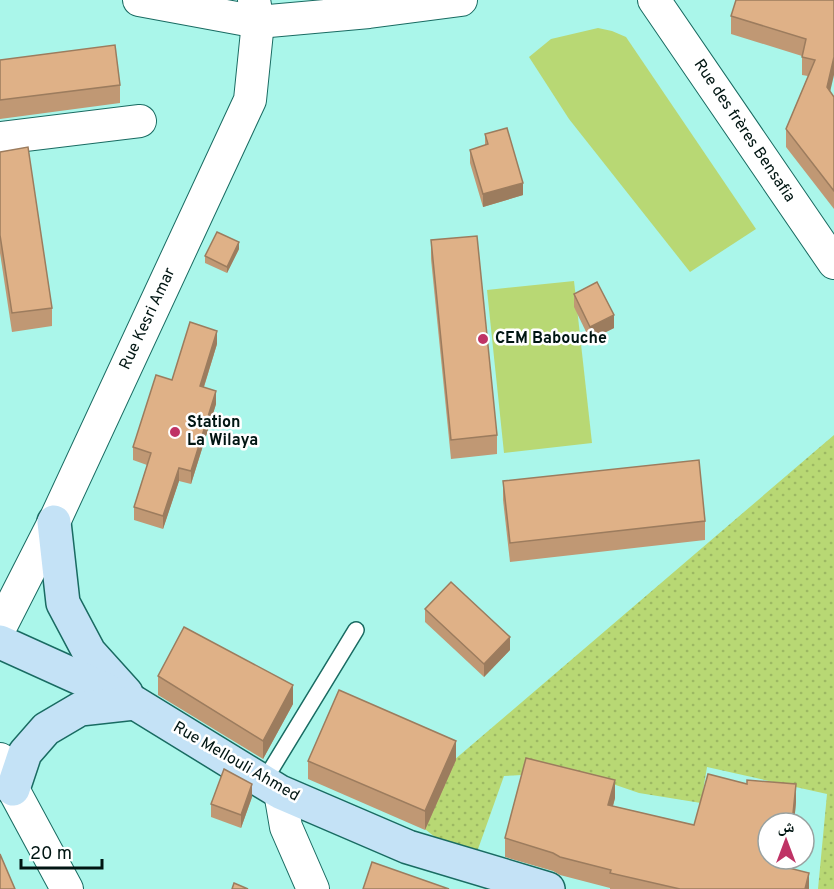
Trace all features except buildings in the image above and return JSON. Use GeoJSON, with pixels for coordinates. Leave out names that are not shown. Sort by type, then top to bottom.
{"type":"FeatureCollection","features":[{"type":"Feature","properties":{"kind":"street"},"geometry":{"type":"LineString","coordinates":[[139,0],[256,11],[369,12],[461,0]]}},
{"type":"Feature","properties":{"kind":"street","name":"Rue des frères Bensafia"},"geometry":{"type":"LineString","coordinates":[[654,0],[834,263]]}},
{"type":"Feature","properties":{"kind":"street","name":"Rue Kesri Amar"},"geometry":{"type":"LineString","coordinates":[[0,628],[54,522],[250,100],[256,11]]}},
{"type":"Feature","properties":{"kind":"street"},"geometry":{"type":"LineString","coordinates":[[0,138],[140,121]]}},
{"type":"Feature","properties":{"kind":"street"},"geometry":{"type":"LineString","coordinates":[[54,522],[63,603],[89,652],[135,703]]}},
{"type":"Feature","properties":{"kind":"street","name":"Rue Mellouli Ahmed"},"geometry":{"type":"LineString","coordinates":[[0,642],[135,703],[272,786],[408,847],[548,889]]}},
{"type":"Feature","properties":{"kind":"street"},"geometry":{"type":"LineString","coordinates":[[13,789],[25,753],[46,729],[80,709],[135,703]]}},
{"type":"Feature","properties":{"kind":"street"},"geometry":{"type":"LineString","coordinates":[[0,759],[13,789],[67,889]]}},
{"type":"Feature","properties":{"kind":"street"},"geometry":{"type":"LineString","coordinates":[[272,786],[286,827],[313,889]]}},
{"type":"Feature","properties":{"kind":"lane"},"geometry":{"type":"LineString","coordinates":[[272,786],[356,630]]}},
{"type":"Feature","properties":{"kind":"green space"},"geometry":{"type":"Polygon","coordinates":[[[598,28],[626,37],[756,229],[690,272],[569,119],[529,57],[551,39],[598,28]]]}},
{"type":"Feature","properties":{"kind":"green space"},"geometry":{"type":"Polygon","coordinates":[[[574,281],[592,443],[504,453],[487,290],[574,281]]]}},
{"type":"Feature","properties":{"kind":"green space"},"geometry":{"type":"Polygon","coordinates":[[[834,435],[834,889],[818,889],[827,794],[707,767],[701,803],[639,793],[578,772],[504,776],[472,866],[398,808],[834,435]]]}},
{"type":"Feature","properties":{"kind":"place","name":"CEM Babouche"},"geometry":{"type":"Point","coordinates":[483,339]}},
{"type":"Feature","properties":{"kind":"place","name":"Station La Wilaya"},"geometry":{"type":"Point","coordinates":[175,432]}}]}
